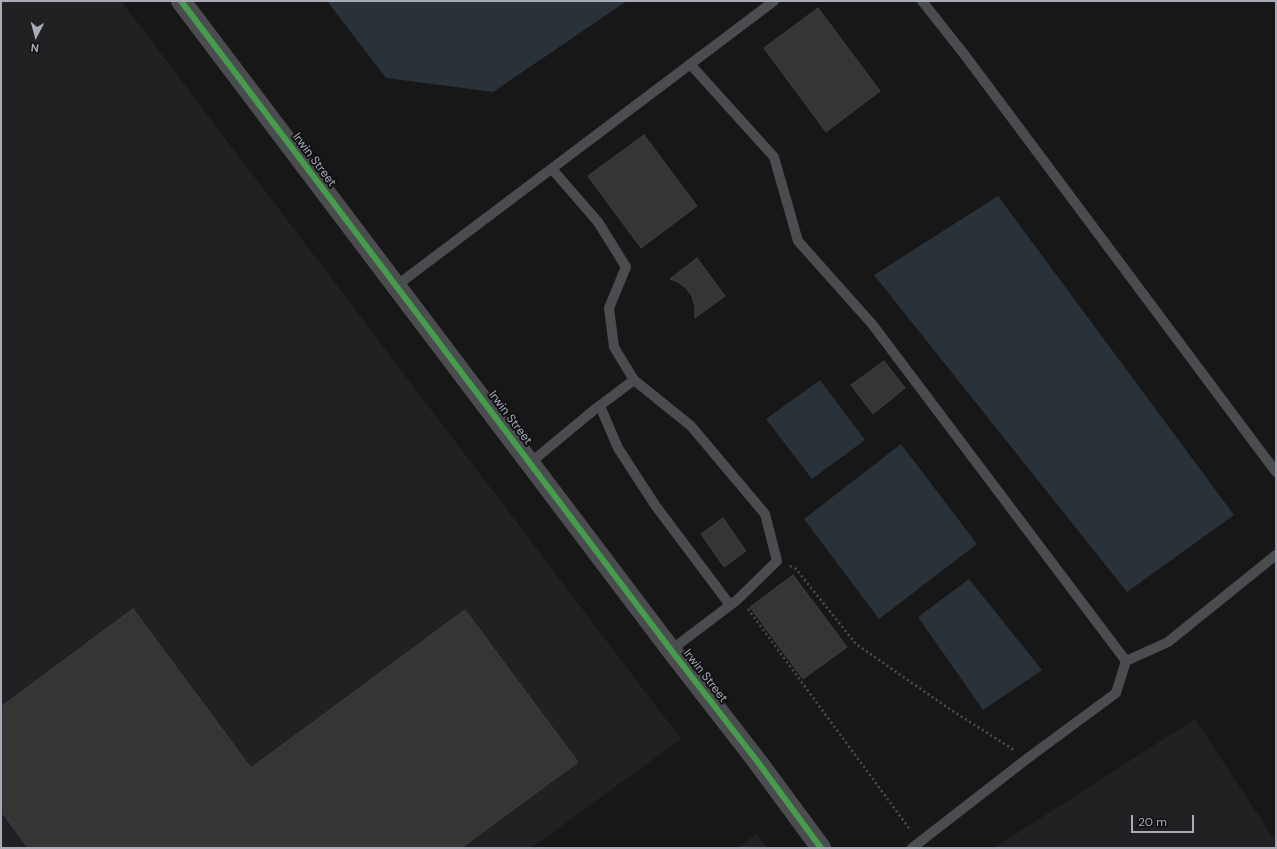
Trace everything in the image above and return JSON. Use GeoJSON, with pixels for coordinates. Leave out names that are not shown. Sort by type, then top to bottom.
{"type":"FeatureCollection","features":[{"type":"Feature","properties":{"kind":"street","name":"Irwin Street"},"geometry":{"type":"LineString","coordinates":[[181,1],[671,650],[757,761],[821,848]]}},
{"type":"Feature","properties":{"kind":"lane"},"geometry":{"type":"LineString","coordinates":[[396,286],[774,1]]}},
{"type":"Feature","properties":{"kind":"lane"},"geometry":{"type":"LineString","coordinates":[[922,1],[964,54],[1276,472]]}},
{"type":"Feature","properties":{"kind":"lane"},"geometry":{"type":"LineString","coordinates":[[690,64],[774,157],[798,241],[872,324],[1126,661]]}},
{"type":"Feature","properties":{"kind":"lane"},"geometry":{"type":"LineString","coordinates":[[552,169],[598,222],[626,267],[609,308],[614,346],[634,380],[691,426],[765,514],[777,561],[740,598],[671,650]]}},
{"type":"Feature","properties":{"kind":"lane"},"geometry":{"type":"LineString","coordinates":[[530,463],[634,380]]}},
{"type":"Feature","properties":{"kind":"lane"},"geometry":{"type":"LineString","coordinates":[[600,406],[618,448],[655,505],[730,605]]}},
{"type":"Feature","properties":{"kind":"lane"},"geometry":{"type":"LineString","coordinates":[[916,845],[1028,758],[1116,693],[1126,661],[1168,642],[1276,555]]}},
{"type":"Feature","properties":{"kind":"path"},"geometry":{"type":"LineString","coordinates":[[777,561],[796,569],[856,644],[948,708],[1028,758]]}},
{"type":"Feature","properties":{"kind":"path"},"geometry":{"type":"LineString","coordinates":[[740,598],[916,845]]}},
{"type":"Feature","properties":{"kind":"shaded area"},"geometry":{"type":"Polygon","coordinates":[[[1,1],[121,1],[681,739],[531,848],[1,848],[1,1]]]}},
{"type":"Feature","properties":{"kind":"shaded area"},"geometry":{"type":"Polygon","coordinates":[[[327,1],[627,1],[493,92],[386,78],[327,1]]]}},
{"type":"Feature","properties":{"kind":"shaded area"},"geometry":{"type":"Polygon","coordinates":[[[998,196],[1234,515],[1127,592],[874,275],[998,196]]]}},
{"type":"Feature","properties":{"kind":"shaded area"},"geometry":{"type":"Polygon","coordinates":[[[820,380],[865,440],[812,479],[766,419],[820,380]]]}},
{"type":"Feature","properties":{"kind":"shaded area"},"geometry":{"type":"Polygon","coordinates":[[[901,444],[977,544],[879,619],[804,519],[901,444]]]}},
{"type":"Feature","properties":{"kind":"shaded area"},"geometry":{"type":"Polygon","coordinates":[[[969,579],[1042,670],[983,710],[918,617],[969,579]]]}},
{"type":"Feature","properties":{"kind":"shaded area"},"geometry":{"type":"Polygon","coordinates":[[[1195,719],[1276,842],[1276,848],[994,848],[1195,719]]]}},
{"type":"Feature","properties":{"kind":"shaded area"},"geometry":{"type":"Polygon","coordinates":[[[756,834],[767,848],[738,848],[756,834]]]}},
{"type":"Feature","properties":{"kind":"building"},"geometry":{"type":"Polygon","coordinates":[[[818,8],[880,91],[826,132],[764,48],[818,8]]]}},
{"type":"Feature","properties":{"kind":"building"},"geometry":{"type":"Polygon","coordinates":[[[644,135],[697,206],[641,248],[588,176],[644,135]]]}},
{"type":"Feature","properties":{"kind":"building"},"geometry":{"type":"Polygon","coordinates":[[[697,258],[725,296],[695,318],[695,307],[692,296],[685,287],[670,279],[697,258]]]}},
{"type":"Feature","properties":{"kind":"building"},"geometry":{"type":"Polygon","coordinates":[[[884,361],[905,388],[873,414],[851,385],[884,361]]]}},
{"type":"Feature","properties":{"kind":"building"},"geometry":{"type":"Polygon","coordinates":[[[723,518],[746,551],[724,567],[701,534],[723,518]]]}},
{"type":"Feature","properties":{"kind":"building"},"geometry":{"type":"Polygon","coordinates":[[[793,575],[847,647],[803,679],[750,607],[793,575]]]}},
{"type":"Feature","properties":{"kind":"building"},"geometry":{"type":"Polygon","coordinates":[[[133,609],[251,768],[465,610],[578,762],[461,848],[28,848],[1,811],[1,707],[133,609]]]}},
{"type":"Feature","properties":{"kind":"cycle path"},"geometry":{"type":"LineString","coordinates":[[181,1],[671,650],[757,761],[821,848]]}}]}
